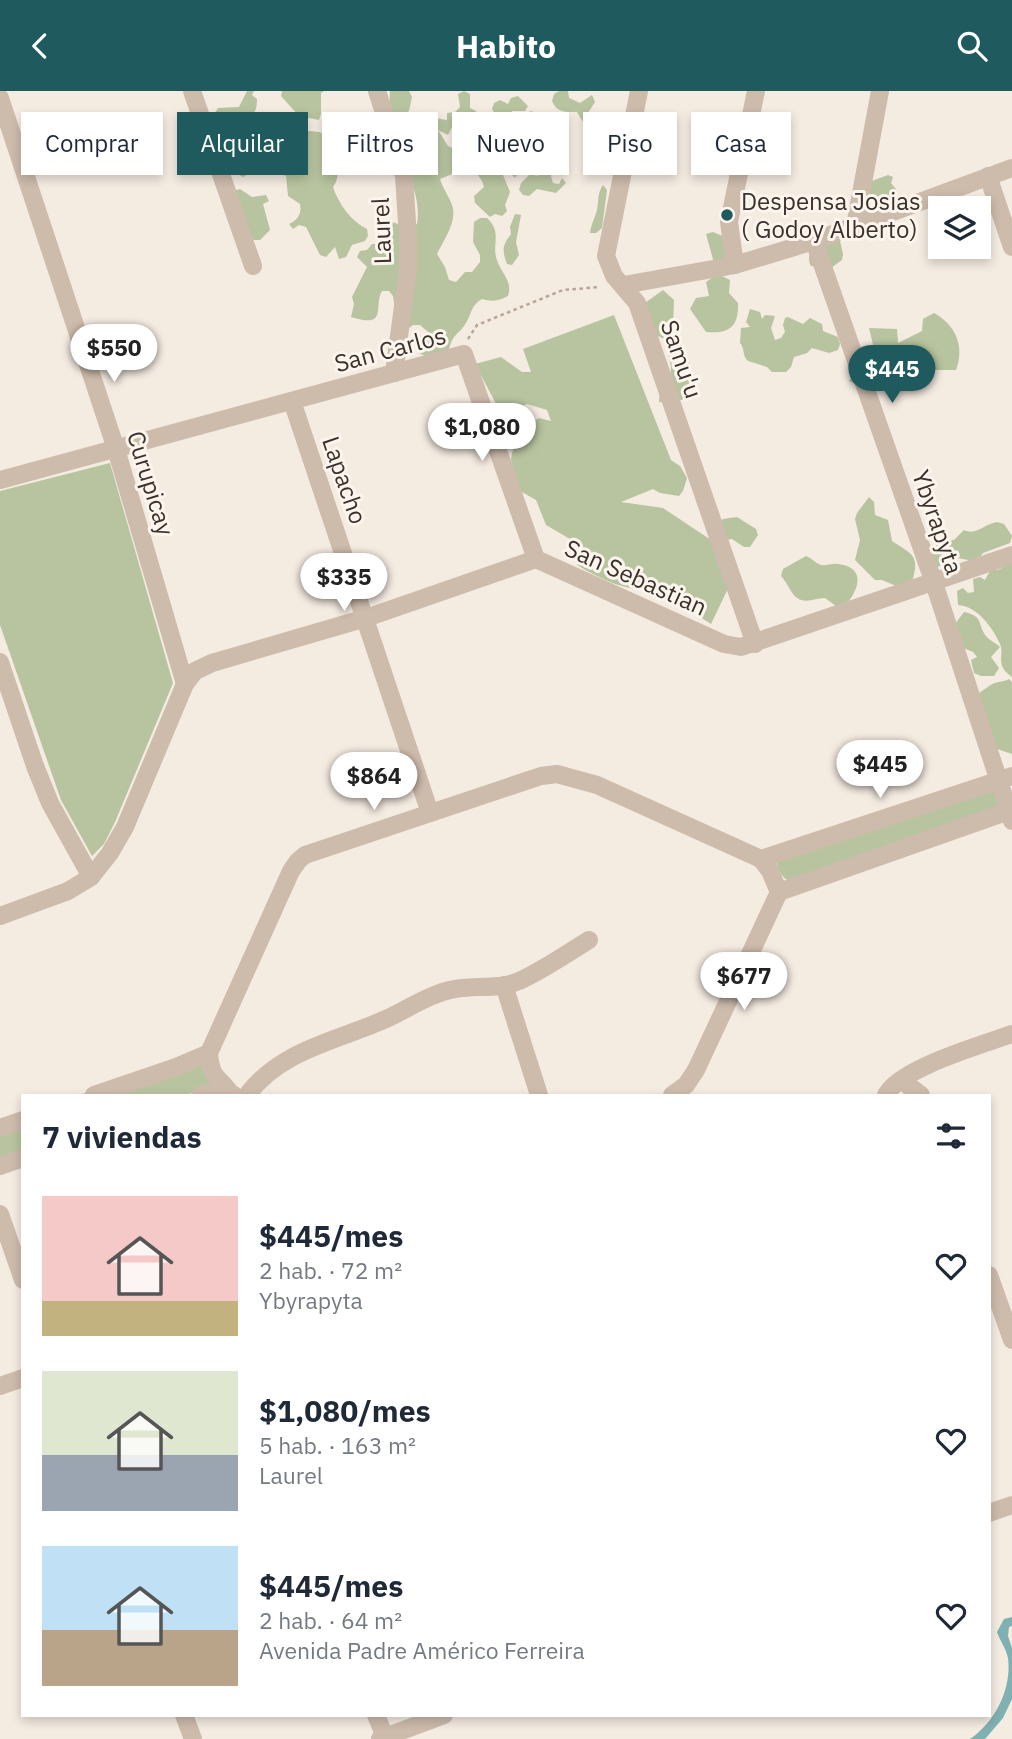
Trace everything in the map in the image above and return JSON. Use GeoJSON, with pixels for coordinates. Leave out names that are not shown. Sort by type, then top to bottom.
{"type":"FeatureCollection","features":[{"type":"Feature","properties":{"kind":"street"},"geometry":{"type":"LineString","coordinates":[[192,91],[253,266]]}},
{"type":"Feature","properties":{"kind":"street","name":"Laurel"},"geometry":{"type":"LineString","coordinates":[[377,91],[404,176],[408,238],[408,270],[394,373]]}},
{"type":"Feature","properties":{"kind":"street","name":"Samu'u"},"geometry":{"type":"LineString","coordinates":[[639,91],[606,256],[614,276],[637,303],[755,644]]}},
{"type":"Feature","properties":{"kind":"street"},"geometry":{"type":"LineString","coordinates":[[735,265],[729,222],[756,91]]}},
{"type":"Feature","properties":{"kind":"street"},"geometry":{"type":"LineString","coordinates":[[855,226],[880,91]]}},
{"type":"Feature","properties":{"kind":"street","name":"Curupicay"},"geometry":{"type":"LineString","coordinates":[[0,98],[116,449],[185,684]]}},
{"type":"Feature","properties":{"kind":"street"},"geometry":{"type":"LineString","coordinates":[[624,285],[735,265],[814,241],[1012,168]]}},
{"type":"Feature","properties":{"kind":"street"},"geometry":{"type":"LineString","coordinates":[[988,176],[1012,247]]}},
{"type":"Feature","properties":{"kind":"street","name":"Ybyrapyta"},"geometry":{"type":"LineString","coordinates":[[814,241],[1005,778],[1011,814]]}},
{"type":"Feature","properties":{"kind":"street"},"geometry":{"type":"LineString","coordinates":[[464,354],[536,559]]}},
{"type":"Feature","properties":{"kind":"street","name":"San Carlos"},"geometry":{"type":"LineString","coordinates":[[0,480],[464,354]]}},
{"type":"Feature","properties":{"kind":"street","name":"Lapacho"},"geometry":{"type":"LineString","coordinates":[[292,401],[430,813]]}},
{"type":"Feature","properties":{"kind":"street","name":"San Sebastian"},"geometry":{"type":"LineString","coordinates":[[0,916],[68,891],[91,877],[110,853],[125,827],[185,684],[195,671],[212,663],[366,618],[536,559],[724,644],[741,647],[1012,555]]}},
{"type":"Feature","properties":{"kind":"street"},"geometry":{"type":"LineString","coordinates":[[0,662],[50,803],[91,877]]}},
{"type":"Feature","properties":{"kind":"street"},"geometry":{"type":"LineString","coordinates":[[232,1094],[214,1076],[209,1053],[291,871],[305,855],[541,776],[557,774],[597,785],[761,859],[770,871],[779,892]]}},
{"type":"Feature","properties":{"kind":"street"},"geometry":{"type":"LineString","coordinates":[[761,859],[1005,778]]}},
{"type":"Feature","properties":{"kind":"street"},"geometry":{"type":"LineString","coordinates":[[673,1094],[686,1085],[696,1070],[779,892],[1011,814]]}},
{"type":"Feature","properties":{"kind":"street"},"geometry":{"type":"LineString","coordinates":[[248,1094],[295,1055],[455,989],[488,989],[517,981],[589,940]]}},
{"type":"Feature","properties":{"kind":"street"},"geometry":{"type":"LineString","coordinates":[[504,985],[539,1094]]}},
{"type":"Feature","properties":{"kind":"street"},"geometry":{"type":"LineString","coordinates":[[886,1094],[901,1080],[926,1065],[1012,1034]]}},
{"type":"Feature","properties":{"kind":"street"},"geometry":{"type":"LineString","coordinates":[[97,1094],[209,1053]]}},
{"type":"Feature","properties":{"kind":"street"},"geometry":{"type":"LineString","coordinates":[[901,1080],[920,1094]]}},
{"type":"Feature","properties":{"kind":"street"},"geometry":{"type":"LineString","coordinates":[[0,1128],[21,1121]]}},
{"type":"Feature","properties":{"kind":"street"},"geometry":{"type":"LineString","coordinates":[[0,1166],[21,1159]]}},
{"type":"Feature","properties":{"kind":"street"},"geometry":{"type":"LineString","coordinates":[[0,1214],[21,1274]]}},
{"type":"Feature","properties":{"kind":"street"},"geometry":{"type":"LineString","coordinates":[[991,1281],[1012,1340]]}},
{"type":"Feature","properties":{"kind":"street"},"geometry":{"type":"LineString","coordinates":[[0,1386],[21,1379]]}},
{"type":"Feature","properties":{"kind":"street"},"geometry":{"type":"LineString","coordinates":[[991,1512],[1012,1505]]}},
{"type":"Feature","properties":{"kind":"street"},"geometry":{"type":"LineString","coordinates":[[185,1717],[193,1739]]}},
{"type":"Feature","properties":{"kind":"street"},"geometry":{"type":"LineString","coordinates":[[377,1717],[382,1738],[439,1717]]}},
{"type":"Feature","properties":{"kind":"path","name":"San Carlos"},"geometry":{"type":"LineString","coordinates":[[464,354],[468,335],[477,325],[563,289],[624,285]]}},
{"type":"Feature","properties":{"kind":"green space"},"geometry":{"type":"Polygon","coordinates":[[[247,91],[254,91],[252,95],[257,99],[257,105],[254,112],[216,112],[218,108],[239,107],[247,91]]]}},
{"type":"Feature","properties":{"kind":"green space"},"geometry":{"type":"Polygon","coordinates":[[[282,91],[324,91],[321,93],[319,120],[308,118],[308,112],[295,112],[281,96],[282,91]]]}},
{"type":"Feature","properties":{"kind":"green space"},"geometry":{"type":"Polygon","coordinates":[[[390,91],[409,91],[412,97],[409,111],[392,112],[389,109],[390,91]]]}},
{"type":"Feature","properties":{"kind":"green space"},"geometry":{"type":"Polygon","coordinates":[[[464,91],[470,94],[470,108],[476,112],[455,112],[460,107],[458,94],[464,91]]]}},
{"type":"Feature","properties":{"kind":"green space"},"geometry":{"type":"Polygon","coordinates":[[[568,91],[569,98],[580,103],[592,95],[595,102],[589,112],[583,112],[583,122],[577,112],[565,112],[556,108],[552,101],[554,94],[568,91]]]}},
{"type":"Feature","properties":{"kind":"green space"},"geometry":{"type":"Polygon","coordinates":[[[518,96],[528,106],[525,111],[494,112],[494,103],[500,100],[508,104],[511,98],[518,96]]]}},
{"type":"Feature","properties":{"kind":"green space"},"geometry":{"type":"Polygon","coordinates":[[[452,112],[452,127],[448,135],[438,130],[438,119],[447,120],[447,113],[452,112]]]}},
{"type":"Feature","properties":{"kind":"green space"},"geometry":{"type":"Polygon","coordinates":[[[438,130],[452,148],[452,174],[440,179],[451,202],[453,218],[437,254],[449,280],[456,282],[465,272],[472,272],[480,262],[480,255],[473,242],[474,222],[487,218],[496,234],[496,254],[509,286],[508,296],[502,299],[478,301],[454,338],[448,353],[431,359],[419,353],[412,341],[415,334],[434,337],[420,325],[413,325],[408,329],[397,322],[393,296],[389,291],[382,291],[375,318],[363,320],[351,317],[354,304],[352,297],[367,267],[357,257],[360,251],[367,250],[372,244],[378,244],[387,234],[392,222],[411,228],[417,224],[418,211],[408,175],[438,175],[438,130]]]}},
{"type":"Feature","properties":{"kind":"green space"},"geometry":{"type":"Polygon","coordinates":[[[308,131],[322,133],[322,175],[337,175],[333,187],[342,206],[367,229],[368,236],[365,241],[352,245],[346,257],[339,259],[335,247],[326,257],[320,255],[306,227],[299,225],[293,229],[289,224],[299,216],[300,204],[288,196],[284,175],[308,175],[308,131]]]}},
{"type":"Feature","properties":{"kind":"green space"},"geometry":{"type":"Polygon","coordinates":[[[478,175],[503,175],[510,192],[505,205],[507,211],[502,216],[495,214],[490,217],[475,203],[474,196],[484,187],[478,175]]]}},
{"type":"Feature","properties":{"kind":"green space"},"geometry":{"type":"Polygon","coordinates":[[[529,175],[551,175],[553,183],[559,184],[562,178],[566,183],[556,193],[537,189],[529,196],[523,195],[519,190],[521,183],[529,175]]]}},
{"type":"Feature","properties":{"kind":"green space"},"geometry":{"type":"Polygon","coordinates":[[[888,175],[893,177],[891,183],[896,189],[890,202],[865,193],[869,182],[888,175]]]}},
{"type":"Feature","properties":{"kind":"green space"},"geometry":{"type":"Polygon","coordinates":[[[603,185],[607,190],[602,228],[596,233],[590,233],[599,194],[603,185]]]}},
{"type":"Feature","properties":{"kind":"green space"},"geometry":{"type":"Polygon","coordinates":[[[240,189],[252,197],[266,195],[269,201],[263,204],[270,230],[260,240],[248,236],[233,191],[240,189]]]}},
{"type":"Feature","properties":{"kind":"green space"},"geometry":{"type":"Polygon","coordinates":[[[515,214],[521,215],[516,242],[519,255],[512,265],[507,264],[504,248],[511,234],[510,227],[515,214]]]}},
{"type":"Feature","properties":{"kind":"green space"},"geometry":{"type":"Polygon","coordinates":[[[713,232],[725,237],[729,258],[714,263],[706,234],[713,232]]]}},
{"type":"Feature","properties":{"kind":"green space"},"geometry":{"type":"Polygon","coordinates":[[[819,234],[840,241],[842,260],[831,268],[811,266],[809,262],[811,250],[819,234]]]}},
{"type":"Feature","properties":{"kind":"green space"},"geometry":{"type":"Polygon","coordinates":[[[718,274],[730,280],[729,293],[738,303],[737,318],[726,330],[706,332],[690,309],[696,298],[709,296],[706,282],[718,274]]]}},
{"type":"Feature","properties":{"kind":"green space"},"geometry":{"type":"Polygon","coordinates":[[[663,290],[674,300],[673,327],[665,339],[653,334],[642,305],[663,290]]]}},
{"type":"Feature","properties":{"kind":"green space"},"geometry":{"type":"Polygon","coordinates":[[[750,309],[760,312],[762,319],[765,315],[775,316],[771,328],[775,340],[781,338],[785,332],[785,318],[803,324],[810,318],[822,324],[823,331],[838,337],[838,350],[829,353],[812,348],[807,353],[794,357],[786,372],[772,372],[767,367],[748,361],[740,343],[741,328],[750,327],[746,322],[750,309]]]}},
{"type":"Feature","properties":{"kind":"green space"},"geometry":{"type":"Polygon","coordinates":[[[934,313],[948,324],[957,337],[959,361],[956,370],[916,370],[904,367],[870,391],[849,381],[857,370],[871,366],[875,353],[869,328],[897,329],[898,343],[922,331],[923,319],[934,313]]]}},
{"type":"Feature","properties":{"kind":"green space"},"geometry":{"type":"Polygon","coordinates":[[[614,315],[671,460],[680,466],[687,478],[679,496],[653,489],[621,502],[663,508],[726,550],[734,576],[711,624],[689,610],[678,587],[650,590],[625,587],[577,565],[570,539],[546,525],[536,500],[513,487],[511,458],[517,434],[539,418],[551,421],[547,410],[527,404],[502,415],[475,364],[501,357],[522,372],[531,372],[523,349],[614,315]]]}},
{"type":"Feature","properties":{"kind":"green space"},"geometry":{"type":"Polygon","coordinates":[[[682,352],[689,359],[689,387],[684,399],[672,403],[659,402],[660,389],[670,380],[668,353],[682,352]]]}},
{"type":"Feature","properties":{"kind":"green space"},"geometry":{"type":"Polygon","coordinates":[[[110,463],[173,683],[115,822],[104,844],[92,856],[61,800],[0,625],[0,491],[110,463]]]}},
{"type":"Feature","properties":{"kind":"green space"},"geometry":{"type":"Polygon","coordinates":[[[869,497],[874,502],[875,515],[888,520],[892,541],[910,553],[915,561],[912,582],[901,588],[875,580],[855,560],[860,540],[855,519],[869,497]]]}},
{"type":"Feature","properties":{"kind":"green space"},"geometry":{"type":"Polygon","coordinates":[[[737,517],[756,529],[758,535],[750,547],[744,547],[732,539],[726,540],[718,523],[723,519],[737,517]]]}},
{"type":"Feature","properties":{"kind":"green space"},"geometry":{"type":"Polygon","coordinates":[[[997,522],[1004,524],[1012,536],[1010,543],[983,553],[973,561],[958,558],[952,564],[946,563],[933,569],[931,551],[940,541],[954,540],[964,530],[976,531],[997,522]]]}},
{"type":"Feature","properties":{"kind":"green space"},"geometry":{"type":"Polygon","coordinates":[[[806,556],[821,565],[838,564],[856,573],[856,589],[849,601],[836,606],[825,598],[805,601],[793,594],[781,576],[783,569],[806,556]]]}},
{"type":"Feature","properties":{"kind":"green space"},"geometry":{"type":"Polygon","coordinates":[[[1012,562],[1012,677],[1003,668],[1000,644],[993,631],[972,609],[958,605],[957,591],[963,588],[968,593],[974,592],[973,579],[980,577],[985,580],[991,569],[998,570],[1012,562]]]}},
{"type":"Feature","properties":{"kind":"green space"},"geometry":{"type":"Polygon","coordinates":[[[964,612],[975,616],[986,636],[1000,647],[991,657],[999,668],[994,676],[974,673],[971,660],[977,657],[973,652],[961,647],[952,628],[964,612]]]}},
{"type":"Feature","properties":{"kind":"green space"},"geometry":{"type":"Polygon","coordinates":[[[1009,679],[1012,682],[1012,754],[994,748],[979,700],[979,693],[993,684],[1009,679]]]}},
{"type":"Feature","properties":{"kind":"green space"},"geometry":{"type":"Polygon","coordinates":[[[991,787],[1002,805],[790,882],[782,876],[778,868],[776,862],[991,787]]]}},
{"type":"Feature","properties":{"kind":"green space"},"geometry":{"type":"Polygon","coordinates":[[[193,1057],[208,1063],[212,1086],[187,1094],[82,1094],[193,1057]]]}},
{"type":"Feature","properties":{"kind":"green space"},"geometry":{"type":"Polygon","coordinates":[[[21,1116],[21,1155],[0,1162],[0,1122],[21,1116]]]}},
{"type":"Feature","properties":{"kind":"water"},"geometry":{"type":"Polygon","coordinates":[[[1012,1617],[1008,1636],[1012,1648],[1012,1699],[1003,1718],[985,1739],[970,1739],[987,1724],[1004,1693],[1009,1670],[1008,1658],[997,1632],[1004,1619],[1012,1617]]]}},
{"type":"Feature","properties":{"kind":"place","name":"Despensa Josias ( Godoy Alberto)"},"geometry":{"type":"Point","coordinates":[727,215]}}]}
